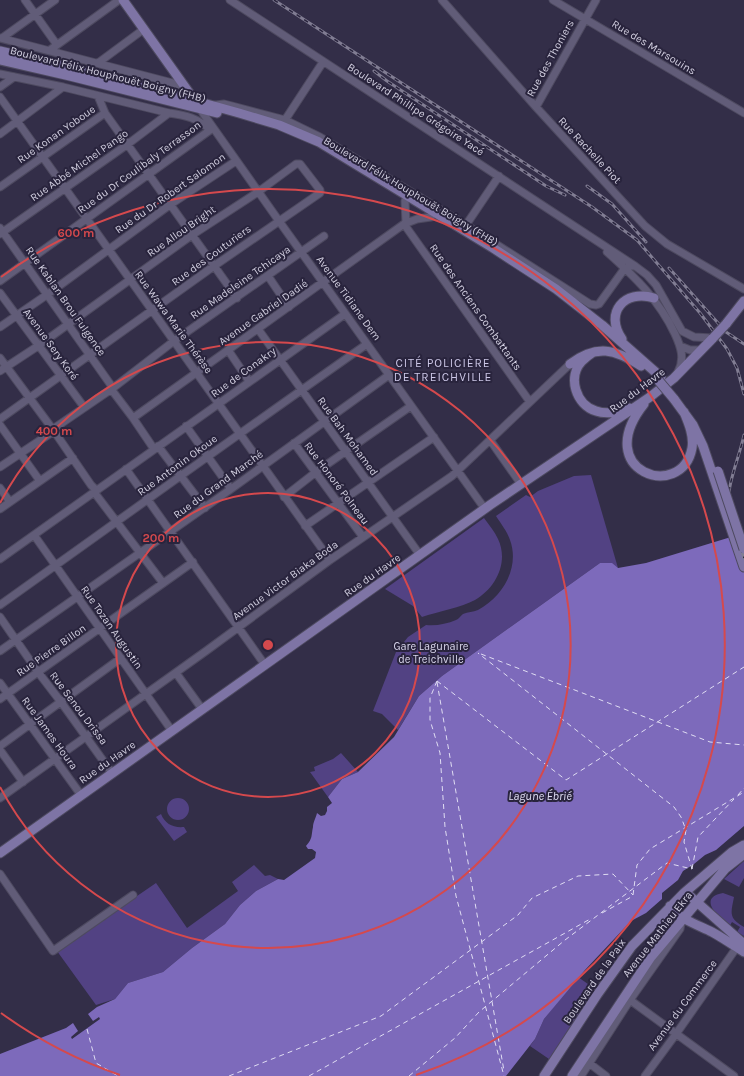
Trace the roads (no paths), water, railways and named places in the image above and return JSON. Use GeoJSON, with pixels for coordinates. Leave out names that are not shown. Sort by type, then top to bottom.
{"type":"FeatureCollection","features":[{"type":"Feature","properties":{"kind":"main road","name":"Avenue Tidiane Dem"},"geometry":{"type":"LineString","coordinates":[[123,0],[200,109]]}},
{"type":"Feature","properties":{"kind":"main road","name":"Boulevard Félix Houphouët Boigny (FHB)"},"geometry":{"type":"LineString","coordinates":[[0,51],[106,76],[194,100],[279,125],[303,136],[336,152],[512,259],[567,296],[628,347]]}},
{"type":"Feature","properties":{"kind":"main road","name":"Boulevard Félix Houphouët Boigny (FHB)"},"geometry":{"type":"LineString","coordinates":[[0,60],[70,76],[266,127],[316,147],[510,264],[564,301],[600,329],[641,366]]}},
{"type":"Feature","properties":{"kind":"main road"},"geometry":{"type":"LineString","coordinates":[[297,126],[303,136]]}},
{"type":"Feature","properties":{"kind":"main road"},"geometry":{"type":"LineString","coordinates":[[536,269],[544,281]]}},
{"type":"Feature","properties":{"kind":"main road"},"geometry":{"type":"LineString","coordinates":[[654,298],[647,296],[634,296],[624,301],[619,306],[616,313],[616,327],[618,334],[628,347],[689,410],[702,431],[709,444],[715,472],[744,567]]}},
{"type":"Feature","properties":{"kind":"main road","name":"Rue du Havre"},"geometry":{"type":"LineString","coordinates":[[0,853],[485,509],[650,397],[674,378],[702,350],[726,324],[744,301]]}},
{"type":"Feature","properties":{"kind":"main road"},"geometry":{"type":"LineString","coordinates":[[570,364],[577,359],[592,353],[604,351],[620,353],[660,379]]}},
{"type":"Feature","properties":{"kind":"main road"},"geometry":{"type":"LineString","coordinates":[[592,353],[579,364],[574,380],[577,393],[584,404],[596,411],[612,413],[624,410],[650,397]]}},
{"type":"Feature","properties":{"kind":"main road"},"geometry":{"type":"LineString","coordinates":[[650,397],[632,422],[628,431],[627,439],[630,458],[635,466],[648,475],[661,476],[673,473],[679,470],[688,459],[692,449],[692,443],[690,428],[684,412]]}},
{"type":"Feature","properties":{"kind":"main road"},"geometry":{"type":"LineString","coordinates":[[676,398],[698,436],[715,472],[744,549]]}},
{"type":"Feature","properties":{"kind":"main road","name":"Boulevard de la Paix"},"geometry":{"type":"LineString","coordinates":[[547,1074],[597,995],[632,946],[684,892],[732,852],[744,845]]}},
{"type":"Feature","properties":{"kind":"main road","name":"Avenue Mathieu Ekra"},"geometry":{"type":"LineString","coordinates":[[574,1076],[633,990],[651,957],[725,869],[744,854]]}},
{"type":"Feature","properties":{"kind":"main road"},"geometry":{"type":"LineString","coordinates":[[684,892],[742,945]]}},
{"type":"Feature","properties":{"kind":"main road"},"geometry":{"type":"LineString","coordinates":[[670,906],[682,919],[722,938],[742,945]]}},
{"type":"Feature","properties":{"kind":"street"},"geometry":{"type":"LineString","coordinates":[[25,0],[58,45]]}},
{"type":"Feature","properties":{"kind":"street"},"geometry":{"type":"LineString","coordinates":[[1,38],[55,0]]}},
{"type":"Feature","properties":{"kind":"street"},"geometry":{"type":"LineString","coordinates":[[50,50],[119,0]]}},
{"type":"Feature","properties":{"kind":"street","name":"Boulevard Phillipe Grégoire Yacé"},"geometry":{"type":"LineString","coordinates":[[230,0],[635,266],[647,275],[656,285],[682,331],[694,337],[713,338]]}},
{"type":"Feature","properties":{"kind":"street","name":"Rue Rachelle Piot"},"geometry":{"type":"LineString","coordinates":[[442,0],[536,107],[656,236],[744,289]]}},
{"type":"Feature","properties":{"kind":"street","name":"Rue des Marsouins"},"geometry":{"type":"LineString","coordinates":[[553,0],[744,113]]}},
{"type":"Feature","properties":{"kind":"street","name":"Rue des Thoniers"},"geometry":{"type":"LineString","coordinates":[[536,107],[596,0]]}},
{"type":"Feature","properties":{"kind":"street"},"geometry":{"type":"LineString","coordinates":[[98,63],[144,29]]}},
{"type":"Feature","properties":{"kind":"street","name":"Boulevard Félix Houphouët Boigny (FHB)"},"geometry":{"type":"LineString","coordinates":[[1,38],[184,86]]}},
{"type":"Feature","properties":{"kind":"street"},"geometry":{"type":"LineString","coordinates":[[285,120],[323,62]]}},
{"type":"Feature","properties":{"kind":"street"},"geometry":{"type":"LineString","coordinates":[[0,74],[64,87],[169,113],[189,116],[211,129]]}},
{"type":"Feature","properties":{"kind":"street"},"geometry":{"type":"LineString","coordinates":[[0,87],[14,77]]}},
{"type":"Feature","properties":{"kind":"street"},"geometry":{"type":"LineString","coordinates":[[0,134],[64,87]]}},
{"type":"Feature","properties":{"kind":"street"},"geometry":{"type":"LineString","coordinates":[[110,99],[116,89]]}},
{"type":"Feature","properties":{"kind":"street"},"geometry":{"type":"LineString","coordinates":[[98,96],[105,113],[237,298]]}},
{"type":"Feature","properties":{"kind":"street","name":"Rue Wawa Marie Thérèse"},"geometry":{"type":"LineString","coordinates":[[0,97],[330,560]]}},
{"type":"Feature","properties":{"kind":"street","name":"Boulevard Félix Houphouët Boigny (FHB)"},"geometry":{"type":"LineString","coordinates":[[210,105],[224,104],[285,120],[336,146],[466,225],[590,304],[596,305],[601,303],[625,268]]}},
{"type":"Feature","properties":{"kind":"street","name":"Avenue Tidiane Dem"},"geometry":{"type":"LineString","coordinates":[[200,109],[211,129],[236,161],[485,509]]}},
{"type":"Feature","properties":{"kind":"street","name":"Rue Konan Yoboue"},"geometry":{"type":"LineString","coordinates":[[0,187],[105,113]]}},
{"type":"Feature","properties":{"kind":"street","name":"Rue Abbé Michel Pango"},"geometry":{"type":"LineString","coordinates":[[1,231],[128,144],[169,113]]}},
{"type":"Feature","properties":{"kind":"street","name":"Rue du Dr Coulibaly Terrasson"},"geometry":{"type":"LineString","coordinates":[[0,281],[211,129]]}},
{"type":"Feature","properties":{"kind":"street","name":"Rue du Dr Robert Salomon"},"geometry":{"type":"LineString","coordinates":[[0,327],[48,294],[170,204],[236,161]]}},
{"type":"Feature","properties":{"kind":"street","name":"Rue Allou Bright"},"geometry":{"type":"LineString","coordinates":[[0,371],[38,346],[192,235],[258,192],[298,163],[320,189],[320,193],[278,221]]}},
{"type":"Feature","properties":{"kind":"street"},"geometry":{"type":"LineString","coordinates":[[466,225],[499,176]]}},
{"type":"Feature","properties":{"kind":"street"},"geometry":{"type":"LineString","coordinates":[[405,201],[405,224]]}},
{"type":"Feature","properties":{"kind":"street","name":"Avenue Gabriel Dadié"},"geometry":{"type":"LineString","coordinates":[[133,418],[405,224],[417,219],[431,217]]}},
{"type":"Feature","properties":{"kind":"street","name":"Rue des Couturiers"},"geometry":{"type":"LineString","coordinates":[[0,419],[278,221]]}},
{"type":"Feature","properties":{"kind":"street","name":"Rue des Anciens Combattants"},"geometry":{"type":"LineString","coordinates":[[405,224],[530,402]]}},
{"type":"Feature","properties":{"kind":"street","name":"Rue Kablan Brou Fulgence"},"geometry":{"type":"LineString","coordinates":[[1,231],[48,294],[133,418],[205,508]]}},
{"type":"Feature","properties":{"kind":"street","name":"Rue Madeleine Tchicaya"},"geometry":{"type":"LineString","coordinates":[[0,467],[54,431],[56,427],[112,388],[174,341],[324,236]]}},
{"type":"Feature","properties":{"kind":"street","name":"Boulevard Phillipe Grégoire Yacé"},"geometry":{"type":"LineString","coordinates":[[591,237],[625,268],[654,298],[666,316],[680,346],[682,362],[674,378]]}},
{"type":"Feature","properties":{"kind":"street"},"geometry":{"type":"LineString","coordinates":[[625,268],[635,266]]}},
{"type":"Feature","properties":{"kind":"street"},"geometry":{"type":"LineString","coordinates":[[268,276],[289,307]]}},
{"type":"Feature","properties":{"kind":"street","name":"Avenue Sery Koré"},"geometry":{"type":"LineString","coordinates":[[0,293],[84,407]]}},
{"type":"Feature","properties":{"kind":"street","name":"Rue de Conakry"},"geometry":{"type":"LineString","coordinates":[[0,559],[249,381],[346,314]]}},
{"type":"Feature","properties":{"kind":"street","name":"Rue Bah Mohamed"},"geometry":{"type":"LineString","coordinates":[[258,329],[420,555]]}},
{"type":"Feature","properties":{"kind":"street","name":"Rue Antonin Okoue"},"geometry":{"type":"LineString","coordinates":[[0,604],[367,344]]}},
{"type":"Feature","properties":{"kind":"street"},"geometry":{"type":"LineString","coordinates":[[680,346],[690,350],[702,350]]}},
{"type":"Feature","properties":{"kind":"street"},"geometry":{"type":"LineString","coordinates":[[228,350],[249,381]]}},
{"type":"Feature","properties":{"kind":"street"},"geometry":{"type":"LineString","coordinates":[[0,358],[54,431],[116,522],[164,583]]}},
{"type":"Feature","properties":{"kind":"street","name":"Avenue Victor Biaka Boda"},"geometry":{"type":"LineString","coordinates":[[0,798],[176,673],[330,560],[428,493],[458,470],[570,364]]}},
{"type":"Feature","properties":{"kind":"street","name":"Rue du Grand Marché"},"geometry":{"type":"LineString","coordinates":[[0,651],[205,508],[389,375]]}},
{"type":"Feature","properties":{"kind":"street"},"geometry":{"type":"LineString","coordinates":[[284,496],[411,406]]}},
{"type":"Feature","properties":{"kind":"street"},"geometry":{"type":"LineString","coordinates":[[0,425],[40,481]]}},
{"type":"Feature","properties":{"kind":"street"},"geometry":{"type":"LineString","coordinates":[[186,426],[231,489]]}},
{"type":"Feature","properties":{"kind":"street"},"geometry":{"type":"LineString","coordinates":[[305,526],[434,437]]}},
{"type":"Feature","properties":{"kind":"street"},"geometry":{"type":"LineString","coordinates":[[490,440],[521,484]]}},
{"type":"Feature","properties":{"kind":"street","name":"Rue Honoré Polneau"},"geometry":{"type":"LineString","coordinates":[[294,443],[363,537]]}},
{"type":"Feature","properties":{"kind":"street"},"geometry":{"type":"LineString","coordinates":[[0,509],[73,458]]}},
{"type":"Feature","properties":{"kind":"street"},"geometry":{"type":"LineString","coordinates":[[126,469],[265,665]]}},
{"type":"Feature","properties":{"kind":"street"},"geometry":{"type":"LineString","coordinates":[[0,488],[10,502]]}},
{"type":"Feature","properties":{"kind":"street","name":"Rue Tozan Augustin"},"geometry":{"type":"LineString","coordinates":[[34,535],[172,731]]}},
{"type":"Feature","properties":{"kind":"street","name":"Rue Pierre Billon"},"geometry":{"type":"LineString","coordinates":[[0,699],[192,562]]}},
{"type":"Feature","properties":{"kind":"street","name":"Rue Senou Drissa"},"geometry":{"type":"LineString","coordinates":[[0,617],[38,672],[112,773]]}},
{"type":"Feature","properties":{"kind":"street"},"geometry":{"type":"LineString","coordinates":[[0,746],[121,658]]}},
{"type":"Feature","properties":{"kind":"street"},"geometry":{"type":"LineString","coordinates":[[176,673],[202,709]]}},
{"type":"Feature","properties":{"kind":"street","name":"Rue James Houra"},"geometry":{"type":"LineString","coordinates":[[0,683],[81,795]]}},
{"type":"Feature","properties":{"kind":"street"},"geometry":{"type":"LineString","coordinates":[[0,750],[23,782]]}},
{"type":"Feature","properties":{"kind":"street"},"geometry":{"type":"LineString","coordinates":[[0,874],[53,950],[133,895]]}},
{"type":"Feature","properties":{"kind":"street","name":"Avenue du Commerce"},"geometry":{"type":"LineString","coordinates":[[645,1076],[742,945]]}},
{"type":"Feature","properties":{"kind":"street"},"geometry":{"type":"LineString","coordinates":[[574,1076],[589,1063],[596,1046],[630,1000],[633,990]]}},
{"type":"Feature","properties":{"kind":"street"},"geometry":{"type":"LineString","coordinates":[[630,1000],[734,1076]]}},
{"type":"Feature","properties":{"kind":"street"},"geometry":{"type":"LineString","coordinates":[[589,1063],[606,1076]]}},
{"type":"Feature","properties":{"kind":"water","name":"Lagune Ébrié"},"geometry":{"type":"Polygon","coordinates":[[[744,533],[744,826],[716,850],[705,855],[683,871],[678,880],[662,893],[662,899],[646,913],[631,921],[585,970],[544,1019],[535,1039],[506,1076],[0,1076],[0,1054],[66,1028],[73,1023],[78,1031],[71,1037],[72,1039],[100,1019],[99,1017],[93,1021],[88,1014],[97,1007],[115,999],[128,983],[163,972],[192,948],[225,924],[240,905],[256,891],[278,879],[284,880],[315,858],[316,852],[312,849],[308,849],[306,846],[311,839],[313,823],[317,813],[321,816],[325,815],[327,807],[332,803],[328,797],[342,779],[358,772],[394,737],[419,696],[442,676],[600,563],[612,563],[618,568],[646,563],[744,533]]]}},
{"type":"Feature","properties":{"kind":"railway"},"geometry":{"type":"LineString","coordinates":[[274,0],[592,207],[637,240],[700,313],[727,349],[737,368],[744,394]]}},
{"type":"Feature","properties":{"kind":"railway"},"geometry":{"type":"LineString","coordinates":[[374,71],[546,186],[565,195]]}},
{"type":"Feature","properties":{"kind":"railway"},"geometry":{"type":"LineString","coordinates":[[587,186],[612,204],[646,242]]}},
{"type":"Feature","properties":{"kind":"railway"},"geometry":{"type":"LineString","coordinates":[[669,268],[726,332],[744,344]]}},
{"type":"Feature","properties":{"kind":"railway"},"geometry":{"type":"LineString","coordinates":[[744,435],[728,496],[728,505],[732,525],[744,558]]}},
{"type":"Feature","properties":{"kind":"district","name":"CITÉ POLICIÈRE DE TREICHVILLE"},"geometry":{"type":"Point","coordinates":[443,370]}},
{"type":"Feature","properties":{"kind":"park label","name":"Gare Lagunaire de Treichville"},"geometry":{"type":"Point","coordinates":[431,652]}}]}
